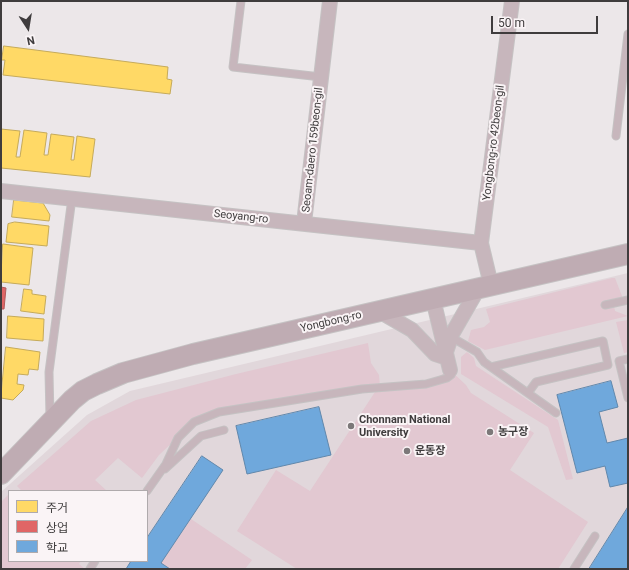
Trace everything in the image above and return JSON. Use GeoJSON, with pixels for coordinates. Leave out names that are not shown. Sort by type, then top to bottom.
{"type":"FeatureCollection","features":[{"type":"Feature","properties":{"kind":"main road","name":"Yongbong-ro"},"geometry":{"type":"LineString","coordinates":[[1,474],[72,400],[83,391],[123,374],[193,354],[628,254]]}},
{"type":"Feature","properties":{"kind":"street","name":"Seoam-daero 159beon-gil"},"geometry":{"type":"LineString","coordinates":[[304,223],[330,1]]}},
{"type":"Feature","properties":{"kind":"street","name":"Yongbong-ro 42beon-gil"},"geometry":{"type":"LineString","coordinates":[[485,286],[481,243],[512,1]]}},
{"type":"Feature","properties":{"kind":"street","name":"Seoyang-ro"},"geometry":{"type":"LineString","coordinates":[[1,191],[481,243]]}},
{"type":"Feature","properties":{"kind":"street"},"geometry":{"type":"LineString","coordinates":[[448,360],[451,337],[485,286]]}},
{"type":"Feature","properties":{"kind":"street"},"geometry":{"type":"LineString","coordinates":[[433,299],[448,360]]}},
{"type":"Feature","properties":{"kind":"street"},"geometry":{"type":"LineString","coordinates":[[379,311],[412,330],[435,354],[448,360]]}},
{"type":"Feature","properties":{"kind":"lane","name":"Seoam-daero 159beon-gil"},"geometry":{"type":"LineString","coordinates":[[241,1],[233,67],[321,77]]}},
{"type":"Feature","properties":{"kind":"lane"},"geometry":{"type":"LineString","coordinates":[[616,136],[628,34]]}},
{"type":"Feature","properties":{"kind":"lane"},"geometry":{"type":"LineString","coordinates":[[50,424],[50,372],[72,198]]}},
{"type":"Feature","properties":{"kind":"lane"},"geometry":{"type":"LineString","coordinates":[[605,305],[628,300]]}},
{"type":"Feature","properties":{"kind":"lane"},"geometry":{"type":"LineString","coordinates":[[451,337],[477,352],[484,362],[556,412]]}},
{"type":"Feature","properties":{"kind":"lane"},"geometry":{"type":"LineString","coordinates":[[491,367],[603,341],[608,365],[536,382],[528,393]]}},
{"type":"Feature","properties":{"kind":"lane"},"geometry":{"type":"LineString","coordinates":[[628,359],[619,361],[628,398]]}},
{"type":"Feature","properties":{"kind":"lane"},"geometry":{"type":"LineString","coordinates":[[148,490],[161,471],[178,438],[194,422],[219,412],[362,389],[426,384],[447,378],[451,375],[448,360]]}},
{"type":"Feature","properties":{"kind":"lane"},"geometry":{"type":"LineString","coordinates":[[161,471],[174,462],[201,436],[224,430]]}},
{"type":"Feature","properties":{"kind":"lane"},"geometry":{"type":"LineString","coordinates":[[574,569],[595,536]]}},
{"type":"Feature","properties":{"kind":"shaded area","name":"Chonnam National University"},"geometry":{"type":"Polygon","coordinates":[[[628,273],[628,569],[1,569],[1,492],[87,415],[130,391],[628,273]]]}},
{"type":"Feature","properties":{"kind":"shaded area"},"geometry":{"type":"Polygon","coordinates":[[[615,278],[622,296],[622,299],[613,301],[615,311],[628,316],[485,350],[468,341],[471,330],[484,327],[490,322],[486,309],[615,278]]]}},
{"type":"Feature","properties":{"kind":"shaded area"},"geometry":{"type":"Polygon","coordinates":[[[628,320],[628,352],[624,353],[616,322],[628,320]]]}},
{"type":"Feature","properties":{"kind":"shaded area"},"geometry":{"type":"Polygon","coordinates":[[[368,343],[371,363],[379,375],[380,387],[219,412],[194,422],[159,455],[142,478],[118,458],[95,480],[106,490],[21,490],[17,486],[91,421],[136,400],[236,374],[368,343]]]}},
{"type":"Feature","properties":{"kind":"shaded area"},"geometry":{"type":"Polygon","coordinates":[[[467,352],[474,358],[476,366],[558,420],[573,479],[566,480],[548,427],[461,374],[461,357],[467,352]]]}},
{"type":"Feature","properties":{"kind":"shaded area","name":"운동장"},"geometry":{"type":"Polygon","coordinates":[[[450,370],[466,385],[471,393],[534,433],[510,470],[588,522],[558,569],[297,569],[237,531],[276,470],[310,491],[375,392],[432,380],[450,370]]]}},
{"type":"Feature","properties":{"kind":"shaded area"},"geometry":{"type":"Polygon","coordinates":[[[8,495],[8,562],[80,562],[79,564],[85,569],[1,569],[1,502],[8,495]]]}},
{"type":"Feature","properties":{"kind":"shaded area"},"geometry":{"type":"Polygon","coordinates":[[[191,519],[252,560],[245,569],[170,569],[161,563],[191,519]]]}},
{"type":"Feature","properties":{"kind":"building: 주거"},"geometry":{"type":"Polygon","coordinates":[[[4,46],[168,67],[167,79],[172,80],[170,94],[3,75],[5,60],[2,60],[4,46]]]}},
{"type":"Feature","properties":{"kind":"building: 주거"},"geometry":{"type":"Polygon","coordinates":[[[1,129],[20,131],[16,157],[20,157],[24,130],[47,133],[44,155],[48,155],[51,134],[74,137],[71,160],[74,160],[77,136],[95,139],[90,177],[1,168],[1,129]]]}},
{"type":"Feature","properties":{"kind":"building: 주거"},"geometry":{"type":"Polygon","coordinates":[[[14,200],[43,203],[50,215],[49,221],[12,217],[14,200]]]}},
{"type":"Feature","properties":{"kind":"building: 주거"},"geometry":{"type":"Polygon","coordinates":[[[15,222],[49,226],[47,246],[6,242],[8,224],[15,222]]]}},
{"type":"Feature","properties":{"kind":"building: 주거"},"geometry":{"type":"Polygon","coordinates":[[[3,244],[33,248],[29,285],[1,282],[3,244]]]}},
{"type":"Feature","properties":{"kind":"building: 주거"},"geometry":{"type":"Polygon","coordinates":[[[24,289],[32,290],[32,294],[46,296],[44,314],[21,311],[24,289]]]}},
{"type":"Feature","properties":{"kind":"building: 주거"},"geometry":{"type":"Polygon","coordinates":[[[8,316],[44,319],[43,341],[7,338],[8,316]]]}},
{"type":"Feature","properties":{"kind":"building: 주거"},"geometry":{"type":"Polygon","coordinates":[[[6,347],[40,352],[38,370],[29,369],[28,375],[18,374],[17,384],[24,385],[23,390],[13,400],[1,398],[6,347]]]}},
{"type":"Feature","properties":{"kind":"building: 상업"},"geometry":{"type":"Polygon","coordinates":[[[1,287],[6,288],[4,309],[1,309],[1,287]]]}},
{"type":"Feature","properties":{"kind":"building: 학교"},"geometry":{"type":"Polygon","coordinates":[[[611,381],[618,407],[599,412],[607,443],[628,438],[628,483],[610,487],[605,466],[577,473],[557,395],[611,381]]]}},
{"type":"Feature","properties":{"kind":"building: 학교"},"geometry":{"type":"Polygon","coordinates":[[[319,407],[331,455],[247,474],[236,426],[319,407]]]}},
{"type":"Feature","properties":{"kind":"building: 학교"},"geometry":{"type":"Polygon","coordinates":[[[202,456],[223,470],[161,563],[170,569],[126,569],[130,562],[148,562],[148,537],[202,456]]]}},
{"type":"Feature","properties":{"kind":"building: 학교"},"geometry":{"type":"Polygon","coordinates":[[[628,507],[628,569],[589,569],[628,507]]]}},
{"type":"Feature","properties":{"kind":"place","name":"Chonnam National University"},"geometry":{"type":"Point","coordinates":[351,426]}},
{"type":"Feature","properties":{"kind":"place","name":"농구장"},"geometry":{"type":"Point","coordinates":[490,432]}},
{"type":"Feature","properties":{"kind":"place","name":"운동장"},"geometry":{"type":"Point","coordinates":[407,451]}}]}
